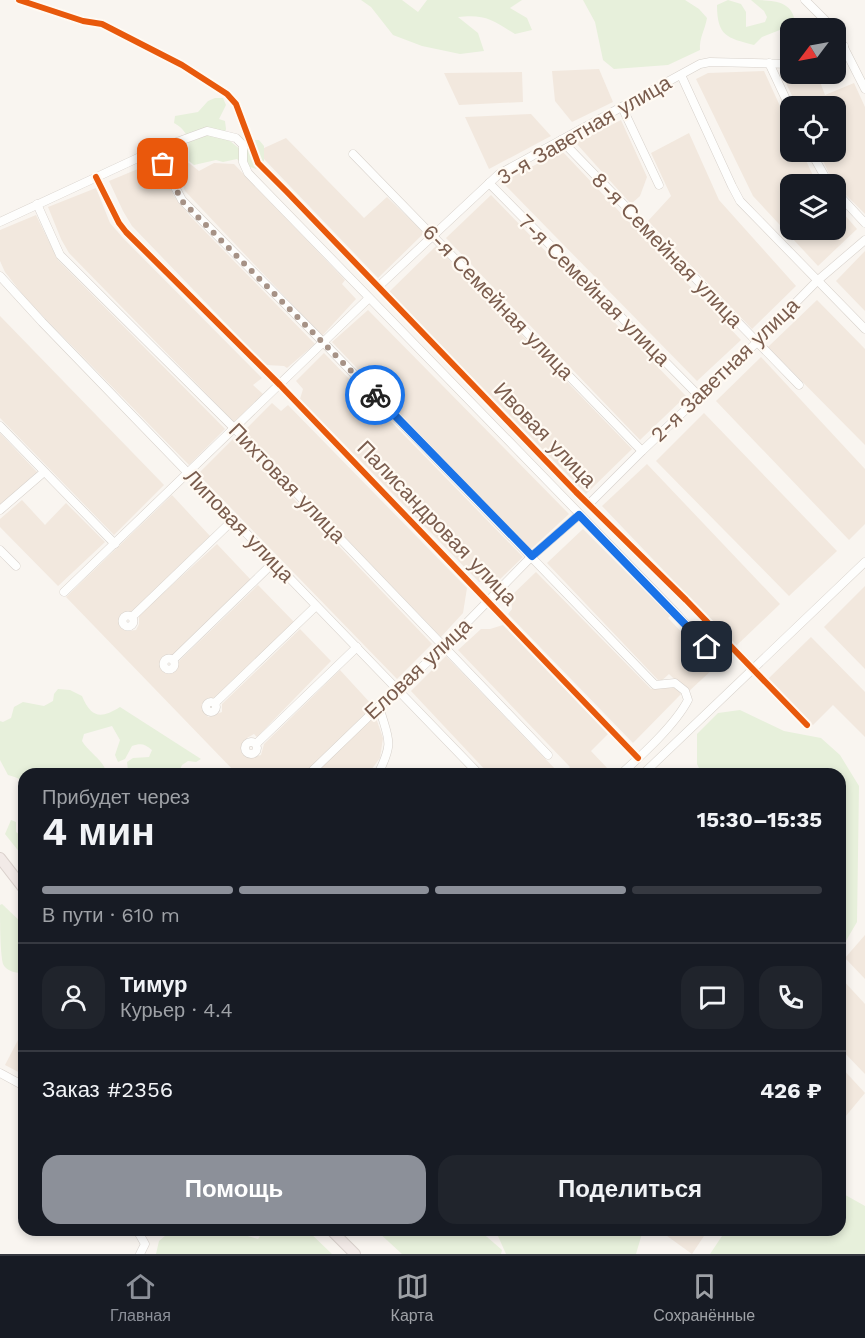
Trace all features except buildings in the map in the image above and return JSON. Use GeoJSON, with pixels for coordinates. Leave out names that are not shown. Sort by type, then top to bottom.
{"type":"FeatureCollection","features":[{"type":"Feature","properties":{"kind":"highway"},"geometry":{"type":"LineString","coordinates":[[0,858],[18,881]]}},
{"type":"Feature","properties":{"kind":"highway"},"geometry":{"type":"LineString","coordinates":[[337,1236],[355,1254]]}},
{"type":"Feature","properties":{"kind":"street","name":"Ивовая улица"},"geometry":{"type":"LineString","coordinates":[[20,0],[83,21],[102,24],[182,65],[227,94],[236,104],[261,168],[807,725]]}},
{"type":"Feature","properties":{"kind":"street"},"geometry":{"type":"LineString","coordinates":[[805,0],[822,18]]}},
{"type":"Feature","properties":{"kind":"street"},"geometry":{"type":"LineString","coordinates":[[846,50],[865,89]]}},
{"type":"Feature","properties":{"kind":"street","name":"3-я Заветная улица"},"geometry":{"type":"LineString","coordinates":[[378,287],[499,174],[700,64],[710,62],[780,64]]}},
{"type":"Feature","properties":{"kind":"street"},"geometry":{"type":"LineString","coordinates":[[769,63],[784,96]]}},
{"type":"Feature","properties":{"kind":"street"},"geometry":{"type":"LineString","coordinates":[[846,63],[852,63]]}},
{"type":"Feature","properties":{"kind":"street"},"geometry":{"type":"LineString","coordinates":[[681,75],[736,194],[865,329]]}},
{"type":"Feature","properties":{"kind":"street"},"geometry":{"type":"LineString","coordinates":[[622,107],[659,185]]}},
{"type":"Feature","properties":{"kind":"street","name":"Ивовая улица"},"geometry":{"type":"LineString","coordinates":[[155,150],[212,131],[240,141],[243,146],[243,162],[248,173],[675,612],[722,664]]}},
{"type":"Feature","properties":{"kind":"street","name":"8-я Семейная улица"},"geometry":{"type":"LineString","coordinates":[[561,140],[799,385]]}},
{"type":"Feature","properties":{"kind":"street"},"geometry":{"type":"LineString","coordinates":[[0,222],[155,150],[182,201],[324,343],[655,685],[677,683],[685,691],[688,700],[674,720],[628,768]]}},
{"type":"Feature","properties":{"kind":"street","name":"6-я Семейная улица"},"geometry":{"type":"LineString","coordinates":[[353,154],[642,451]]}},
{"type":"Feature","properties":{"kind":"street","name":"Палисандровая улица"},"geometry":{"type":"LineString","coordinates":[[96,177],[122,228],[280,385],[639,758]]}},
{"type":"Feature","properties":{"kind":"street","name":"7-я Семейная улица"},"geometry":{"type":"LineString","coordinates":[[489,183],[699,396]]}},
{"type":"Feature","properties":{"kind":"street"},"geometry":{"type":"LineString","coordinates":[[846,203],[865,223]]}},
{"type":"Feature","properties":{"kind":"street","name":"Пихтовая улица"},"geometry":{"type":"LineString","coordinates":[[37,204],[60,255],[234,428],[548,755]]}},
{"type":"Feature","properties":{"kind":"street","name":"2-я Заветная улица"},"geometry":{"type":"LineString","coordinates":[[589,504],[817,281],[865,240]]}},
{"type":"Feature","properties":{"kind":"street","name":"Липовая улица"},"geometry":{"type":"LineString","coordinates":[[0,276],[473,768]]}},
{"type":"Feature","properties":{"kind":"street"},"geometry":{"type":"LineString","coordinates":[[64,592],[369,298]]}},
{"type":"Feature","properties":{"kind":"street"},"geometry":{"type":"LineString","coordinates":[[0,426],[116,544]]}},
{"type":"Feature","properties":{"kind":"street"},"geometry":{"type":"LineString","coordinates":[[0,510],[44,472]]}},
{"type":"Feature","properties":{"kind":"street","name":"Еловая улица"},"geometry":{"type":"LineString","coordinates":[[315,768],[444,646],[532,556],[579,515]]}},
{"type":"Feature","properties":{"kind":"street"},"geometry":{"type":"LineString","coordinates":[[132,617],[233,519]]}},
{"type":"Feature","properties":{"kind":"street"},"geometry":{"type":"LineString","coordinates":[[0,550],[16,566]]}},
{"type":"Feature","properties":{"kind":"street"},"geometry":{"type":"LineString","coordinates":[[173,660],[274,562]]}},
{"type":"Feature","properties":{"kind":"street"},"geometry":{"type":"LineString","coordinates":[[649,768],[865,562]]}},
{"type":"Feature","properties":{"kind":"street"},"geometry":{"type":"LineString","coordinates":[[215,703],[316,606]]}},
{"type":"Feature","properties":{"kind":"street"},"geometry":{"type":"LineString","coordinates":[[256,744],[357,647]]}},
{"type":"Feature","properties":{"kind":"street"},"geometry":{"type":"LineString","coordinates":[[379,706],[389,740],[389,749],[381,768]]}},
{"type":"Feature","properties":{"kind":"street"},"geometry":{"type":"LineString","coordinates":[[0,1073],[18,1083]]}},
{"type":"Feature","properties":{"kind":"street"},"geometry":{"type":"LineString","coordinates":[[140,1236],[145,1244],[141,1254]]}},
{"type":"Feature","properties":{"kind":"shaded area"},"geometry":{"type":"Polygon","coordinates":[[[599,69],[613,102],[572,122],[555,101],[552,71],[599,69]]]}},
{"type":"Feature","properties":{"kind":"shaded area"},"geometry":{"type":"Polygon","coordinates":[[[764,71],[780,106],[780,162],[807,162],[812,174],[780,174],[780,225],[753,196],[696,79],[708,73],[764,71]]]}},
{"type":"Feature","properties":{"kind":"shaded area"},"geometry":{"type":"Polygon","coordinates":[[[522,72],[523,102],[459,105],[444,73],[522,72]]]}},
{"type":"Feature","properties":{"kind":"shaded area"},"geometry":{"type":"Polygon","coordinates":[[[854,83],[865,107],[865,214],[846,195],[846,174],[829,174],[824,162],[846,162],[846,96],[792,96],[786,84],[821,84],[825,95],[854,83]]]}},
{"type":"Feature","properties":{"kind":"shaded area"},"geometry":{"type":"Polygon","coordinates":[[[531,114],[551,136],[489,169],[465,117],[531,114]]]}},
{"type":"Feature","properties":{"kind":"shaded area"},"geometry":{"type":"Polygon","coordinates":[[[621,120],[647,177],[640,196],[631,204],[576,143],[621,120]]]}},
{"type":"Feature","properties":{"kind":"shaded area"},"geometry":{"type":"Polygon","coordinates":[[[689,133],[719,200],[796,286],[752,329],[648,221],[671,196],[651,153],[689,133]]]}},
{"type":"Feature","properties":{"kind":"shaded area"},"geometry":{"type":"Polygon","coordinates":[[[286,138],[364,218],[387,197],[424,233],[378,278],[264,159],[264,148],[286,138]]]}},
{"type":"Feature","properties":{"kind":"shaded area"},"geometry":{"type":"Polygon","coordinates":[[[562,151],[741,340],[697,381],[502,182],[562,151]]]}},
{"type":"Feature","properties":{"kind":"shaded area"},"geometry":{"type":"Polygon","coordinates":[[[157,161],[174,196],[189,215],[315,344],[287,368],[266,365],[132,226],[109,181],[157,161]]]}},
{"type":"Feature","properties":{"kind":"shaded area"},"geometry":{"type":"Polygon","coordinates":[[[189,163],[199,171],[214,163],[234,164],[345,280],[342,284],[356,299],[322,336],[185,191],[176,168],[189,163]]]}},
{"type":"Feature","properties":{"kind":"shaded area"},"geometry":{"type":"Polygon","coordinates":[[[96,188],[110,223],[262,378],[253,385],[263,394],[234,422],[69,253],[48,207],[96,188]]]}},
{"type":"Feature","properties":{"kind":"shaded area"},"geometry":{"type":"Polygon","coordinates":[[[491,195],[686,396],[640,440],[446,238],[491,195]]]}},
{"type":"Feature","properties":{"kind":"shaded area"},"geometry":{"type":"Polygon","coordinates":[[[36,215],[58,260],[225,429],[189,465],[27,300],[5,272],[0,261],[0,230],[36,215]]]}},
{"type":"Feature","properties":{"kind":"shaded area"},"geometry":{"type":"Polygon","coordinates":[[[846,216],[857,229],[846,239],[846,216]]]}},
{"type":"Feature","properties":{"kind":"shaded area"},"geometry":{"type":"Polygon","coordinates":[[[794,240],[845,240],[818,266],[794,240]]]}},
{"type":"Feature","properties":{"kind":"shaded area"},"geometry":{"type":"Polygon","coordinates":[[[436,246],[632,449],[586,494],[389,292],[436,246]]]}},
{"type":"Feature","properties":{"kind":"shaded area"},"geometry":{"type":"Polygon","coordinates":[[[865,251],[865,311],[836,281],[865,251]]]}},
{"type":"Feature","properties":{"kind":"shaded area"},"geometry":{"type":"Polygon","coordinates":[[[817,300],[865,349],[865,445],[768,347],[817,300]]]}},
{"type":"Feature","properties":{"kind":"shaded area"},"geometry":{"type":"Polygon","coordinates":[[[368,310],[569,514],[530,550],[332,342],[368,310]]]}},
{"type":"Feature","properties":{"kind":"shaded area"},"geometry":{"type":"Polygon","coordinates":[[[0,316],[164,485],[114,535],[0,418],[0,316]]]}},
{"type":"Feature","properties":{"kind":"shaded area"},"geometry":{"type":"Polygon","coordinates":[[[324,353],[523,557],[497,582],[490,580],[479,582],[300,399],[303,389],[296,381],[324,353]]]}},
{"type":"Feature","properties":{"kind":"shaded area"},"geometry":{"type":"Polygon","coordinates":[[[761,357],[865,469],[865,524],[849,540],[716,401],[761,357]]]}},
{"type":"Feature","properties":{"kind":"shaded area"},"geometry":{"type":"Polygon","coordinates":[[[272,403],[281,411],[288,405],[467,588],[463,613],[441,637],[243,432],[272,403]]]}},
{"type":"Feature","properties":{"kind":"shaded area"},"geometry":{"type":"Polygon","coordinates":[[[704,413],[837,551],[789,596],[656,461],[704,413]]]}},
{"type":"Feature","properties":{"kind":"shaded area"},"geometry":{"type":"Polygon","coordinates":[[[0,433],[37,472],[0,506],[0,433]]]}},
{"type":"Feature","properties":{"kind":"shaded area"},"geometry":{"type":"Polygon","coordinates":[[[235,437],[432,644],[397,679],[198,474],[235,437]]]}},
{"type":"Feature","properties":{"kind":"shaded area"},"geometry":{"type":"Polygon","coordinates":[[[647,464],[780,604],[736,646],[602,506],[647,464]]]}},
{"type":"Feature","properties":{"kind":"shaded area"},"geometry":{"type":"Polygon","coordinates":[[[172,495],[210,536],[133,611],[122,614],[119,617],[120,624],[127,631],[136,630],[139,615],[217,544],[251,580],[173,656],[163,658],[161,665],[167,672],[174,671],[180,660],[258,585],[295,623],[217,698],[204,703],[202,707],[208,717],[222,712],[222,704],[300,629],[331,661],[257,737],[254,734],[247,738],[243,749],[250,758],[261,755],[264,744],[340,670],[374,707],[310,768],[231,768],[66,597],[172,495]]]}},
{"type":"Feature","properties":{"kind":"shaded area"},"geometry":{"type":"Polygon","coordinates":[[[22,500],[45,525],[66,503],[105,542],[58,586],[0,527],[0,519],[22,500]]]}},
{"type":"Feature","properties":{"kind":"shaded area"},"geometry":{"type":"Polygon","coordinates":[[[583,529],[670,616],[668,618],[715,667],[688,692],[669,674],[660,682],[547,563],[583,529]]]}},
{"type":"Feature","properties":{"kind":"shaded area"},"geometry":{"type":"Polygon","coordinates":[[[536,572],[651,689],[676,687],[681,694],[633,743],[508,614],[512,609],[511,596],[536,572]]]}},
{"type":"Feature","properties":{"kind":"shaded area"},"geometry":{"type":"Polygon","coordinates":[[[865,586],[865,669],[824,627],[865,586]]]}},
{"type":"Feature","properties":{"kind":"shaded area"},"geometry":{"type":"Polygon","coordinates":[[[503,625],[608,734],[591,751],[607,768],[569,768],[458,650],[481,629],[503,625]]]}},
{"type":"Feature","properties":{"kind":"shaded area"},"geometry":{"type":"Polygon","coordinates":[[[811,637],[865,692],[865,737],[833,705],[813,725],[767,680],[811,637]]]}},
{"type":"Feature","properties":{"kind":"shaded area"},"geometry":{"type":"Polygon","coordinates":[[[446,656],[554,768],[483,768],[411,691],[446,656]]]}},
{"type":"Feature","properties":{"kind":"shaded area"},"geometry":{"type":"Polygon","coordinates":[[[375,715],[383,738],[380,758],[372,768],[320,768],[375,715]]]}},
{"type":"Feature","properties":{"kind":"shaded area"},"geometry":{"type":"Polygon","coordinates":[[[865,935],[865,979],[846,959],[865,935]]]}},
{"type":"Feature","properties":{"kind":"shaded area"},"geometry":{"type":"Polygon","coordinates":[[[846,983],[865,1004],[865,1074],[846,1054],[846,983]]]}},
{"type":"Feature","properties":{"kind":"shaded area"},"geometry":{"type":"Polygon","coordinates":[[[18,1040],[18,1072],[5,1065],[18,1040]]]}},
{"type":"Feature","properties":{"kind":"shaded area"},"geometry":{"type":"Polygon","coordinates":[[[846,1072],[865,1093],[846,1116],[846,1072]]]}},
{"type":"Feature","properties":{"kind":"shaded area"},"geometry":{"type":"Polygon","coordinates":[[[667,1236],[704,1236],[692,1254],[667,1236]]]}},
{"type":"Feature","properties":{"kind":"green space"},"geometry":{"type":"Polygon","coordinates":[[[361,0],[402,0],[418,12],[427,0],[522,0],[510,8],[527,18],[532,30],[515,34],[482,17],[458,17],[478,33],[484,51],[460,54],[422,46],[393,35],[371,7],[361,0]]]}},
{"type":"Feature","properties":{"kind":"green space"},"geometry":{"type":"Polygon","coordinates":[[[583,0],[685,0],[699,9],[707,18],[700,50],[668,65],[614,69],[603,60],[595,22],[583,0]]]}},
{"type":"Feature","properties":{"kind":"green space"},"geometry":{"type":"Polygon","coordinates":[[[728,0],[741,4],[746,12],[746,27],[765,22],[767,17],[764,11],[751,0],[780,3],[791,10],[794,18],[780,18],[780,30],[762,37],[754,45],[725,34],[719,23],[717,5],[728,0]]]}},
{"type":"Feature","properties":{"kind":"green space"},"geometry":{"type":"Polygon","coordinates":[[[223,98],[226,105],[219,119],[225,121],[224,136],[241,150],[251,140],[259,140],[264,146],[264,161],[256,169],[242,164],[237,159],[223,162],[216,160],[194,165],[189,161],[188,139],[183,130],[174,123],[175,116],[198,112],[208,101],[223,98]]]}},
{"type":"Feature","properties":{"kind":"green space"},"geometry":{"type":"Polygon","coordinates":[[[58,689],[70,690],[82,696],[89,709],[102,715],[120,707],[201,759],[196,762],[188,761],[181,768],[128,768],[127,762],[133,758],[149,757],[152,750],[143,745],[132,746],[125,759],[118,762],[115,755],[120,740],[112,726],[84,734],[82,741],[105,768],[18,768],[18,780],[8,775],[0,760],[0,721],[11,718],[14,707],[23,702],[44,706],[53,701],[58,689]]]}},
{"type":"Feature","properties":{"kind":"green space"},"geometry":{"type":"Polygon","coordinates":[[[740,710],[784,731],[821,738],[840,755],[859,786],[857,922],[846,941],[846,768],[699,768],[697,734],[718,713],[740,710]]]}},
{"type":"Feature","properties":{"kind":"green space"},"geometry":{"type":"Polygon","coordinates":[[[11,820],[16,822],[18,850],[5,834],[11,820]]]}},
{"type":"Feature","properties":{"kind":"green space"},"geometry":{"type":"Polygon","coordinates":[[[2,904],[18,919],[18,972],[9,970],[3,964],[0,905],[2,904]]]}},
{"type":"Feature","properties":{"kind":"green space"},"geometry":{"type":"Polygon","coordinates":[[[846,1195],[865,1206],[865,1254],[710,1254],[722,1236],[846,1236],[846,1195]]]}},
{"type":"Feature","properties":{"kind":"green space"},"geometry":{"type":"Polygon","coordinates":[[[165,1236],[248,1236],[258,1239],[260,1236],[313,1236],[332,1254],[156,1254],[159,1241],[165,1236]]]}},
{"type":"Feature","properties":{"kind":"green space"},"geometry":{"type":"Polygon","coordinates":[[[382,1236],[486,1236],[502,1250],[501,1254],[402,1254],[382,1236]]]}},
{"type":"Feature","properties":{"kind":"green space"},"geometry":{"type":"Polygon","coordinates":[[[498,1236],[641,1236],[636,1254],[506,1254],[498,1236]]]}},
{"type":"Feature","properties":{"kind":"cycle path"},"geometry":{"type":"LineString","coordinates":[[19,0],[83,21],[102,24],[182,65],[227,94],[236,104],[258,163],[576,492],[686,600],[807,725]]}},
{"type":"Feature","properties":{"kind":"cycle path"},"geometry":{"type":"LineString","coordinates":[[96,177],[119,223],[126,232],[280,385],[638,758]]}},
{"type":"Feature","properties":{"kind":"way so far"},"geometry":{"type":"LineString","coordinates":[[163,164],[182,201],[375,395]]}},
{"type":"Feature","properties":{"kind":"route"},"geometry":{"type":"LineString","coordinates":[[375,395],[532,556],[579,515],[707,647]]}}]}
